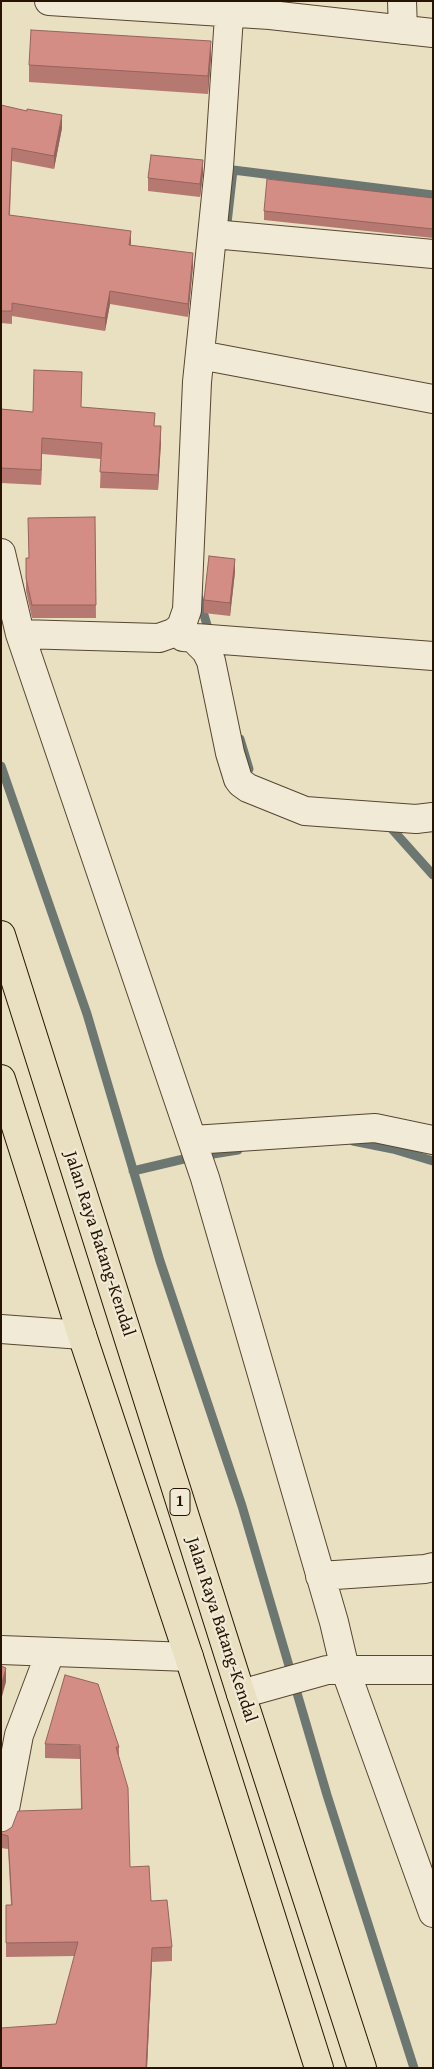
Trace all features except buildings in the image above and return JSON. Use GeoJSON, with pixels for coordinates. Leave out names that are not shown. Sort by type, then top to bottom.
{"type":"FeatureCollection","features":[{"type":"Feature","properties":{"kind":"highway","name":"Jalan Raya Batang-Kendal"},"geometry":{"type":"LineString","coordinates":[[1,935],[241,1694],[362,2068]]}},
{"type":"Feature","properties":{"kind":"highway"},"geometry":{"type":"LineString","coordinates":[[1,1079],[82,1335],[189,1658],[319,2068]]}},
{"type":"Feature","properties":{"kind":"street"},"geometry":{"type":"LineString","coordinates":[[48,1],[229,7],[433,33]]}},
{"type":"Feature","properties":{"kind":"street"},"geometry":{"type":"LineString","coordinates":[[402,1],[403,30]]}},
{"type":"Feature","properties":{"kind":"street"},"geometry":{"type":"LineString","coordinates":[[159,638],[173,633],[181,627],[187,610],[200,355],[213,234],[229,7]]}},
{"type":"Feature","properties":{"kind":"street"},"geometry":{"type":"LineString","coordinates":[[213,234],[433,254]]}},
{"type":"Feature","properties":{"kind":"street"},"geometry":{"type":"LineString","coordinates":[[200,355],[433,399]]}},
{"type":"Feature","properties":{"kind":"street"},"geometry":{"type":"LineString","coordinates":[[1,553],[20,634],[205,1178],[320,1576],[336,1670],[433,1913]]}},
{"type":"Feature","properties":{"kind":"street"},"geometry":{"type":"LineString","coordinates":[[20,634],[159,638],[192,637],[433,656]]}},
{"type":"Feature","properties":{"kind":"street"},"geometry":{"type":"LineString","coordinates":[[192,637],[206,651],[211,661],[230,753],[241,783],[248,788],[305,810],[416,819],[433,817]]}},
{"type":"Feature","properties":{"kind":"street"},"geometry":{"type":"LineString","coordinates":[[194,1144],[376,1128],[433,1140]]}},
{"type":"Feature","properties":{"kind":"street"},"geometry":{"type":"LineString","coordinates":[[1,1329],[82,1335]]}},
{"type":"Feature","properties":{"kind":"street"},"geometry":{"type":"LineString","coordinates":[[320,1576],[433,1567]]}},
{"type":"Feature","properties":{"kind":"street"},"geometry":{"type":"LineString","coordinates":[[1,1650],[189,1658]]}},
{"type":"Feature","properties":{"kind":"street"},"geometry":{"type":"LineString","coordinates":[[1,1830],[19,1735],[50,1653]]}},
{"type":"Feature","properties":{"kind":"street"},"geometry":{"type":"LineString","coordinates":[[241,1694],[336,1670],[433,1670]]}},
{"type":"Feature","properties":{"kind":"waterway"},"geometry":{"type":"LineString","coordinates":[[226,232],[233,170],[433,195]]}},
{"type":"Feature","properties":{"kind":"waterway"},"geometry":{"type":"LineString","coordinates":[[198,595],[210,635]]}},
{"type":"Feature","properties":{"kind":"waterway"},"geometry":{"type":"LineString","coordinates":[[240,739],[249,769]]}},
{"type":"Feature","properties":{"kind":"waterway"},"geometry":{"type":"LineString","coordinates":[[1,766],[87,1014],[160,1261],[242,1506],[327,1795],[414,2068]]}},
{"type":"Feature","properties":{"kind":"waterway"},"geometry":{"type":"LineString","coordinates":[[384,826],[391,828],[433,875]]}},
{"type":"Feature","properties":{"kind":"waterway"},"geometry":{"type":"LineString","coordinates":[[353,1141],[393,1149],[433,1161]]}},
{"type":"Feature","properties":{"kind":"waterway"},"geometry":{"type":"LineString","coordinates":[[133,1171],[188,1158],[238,1150]]}}]}
